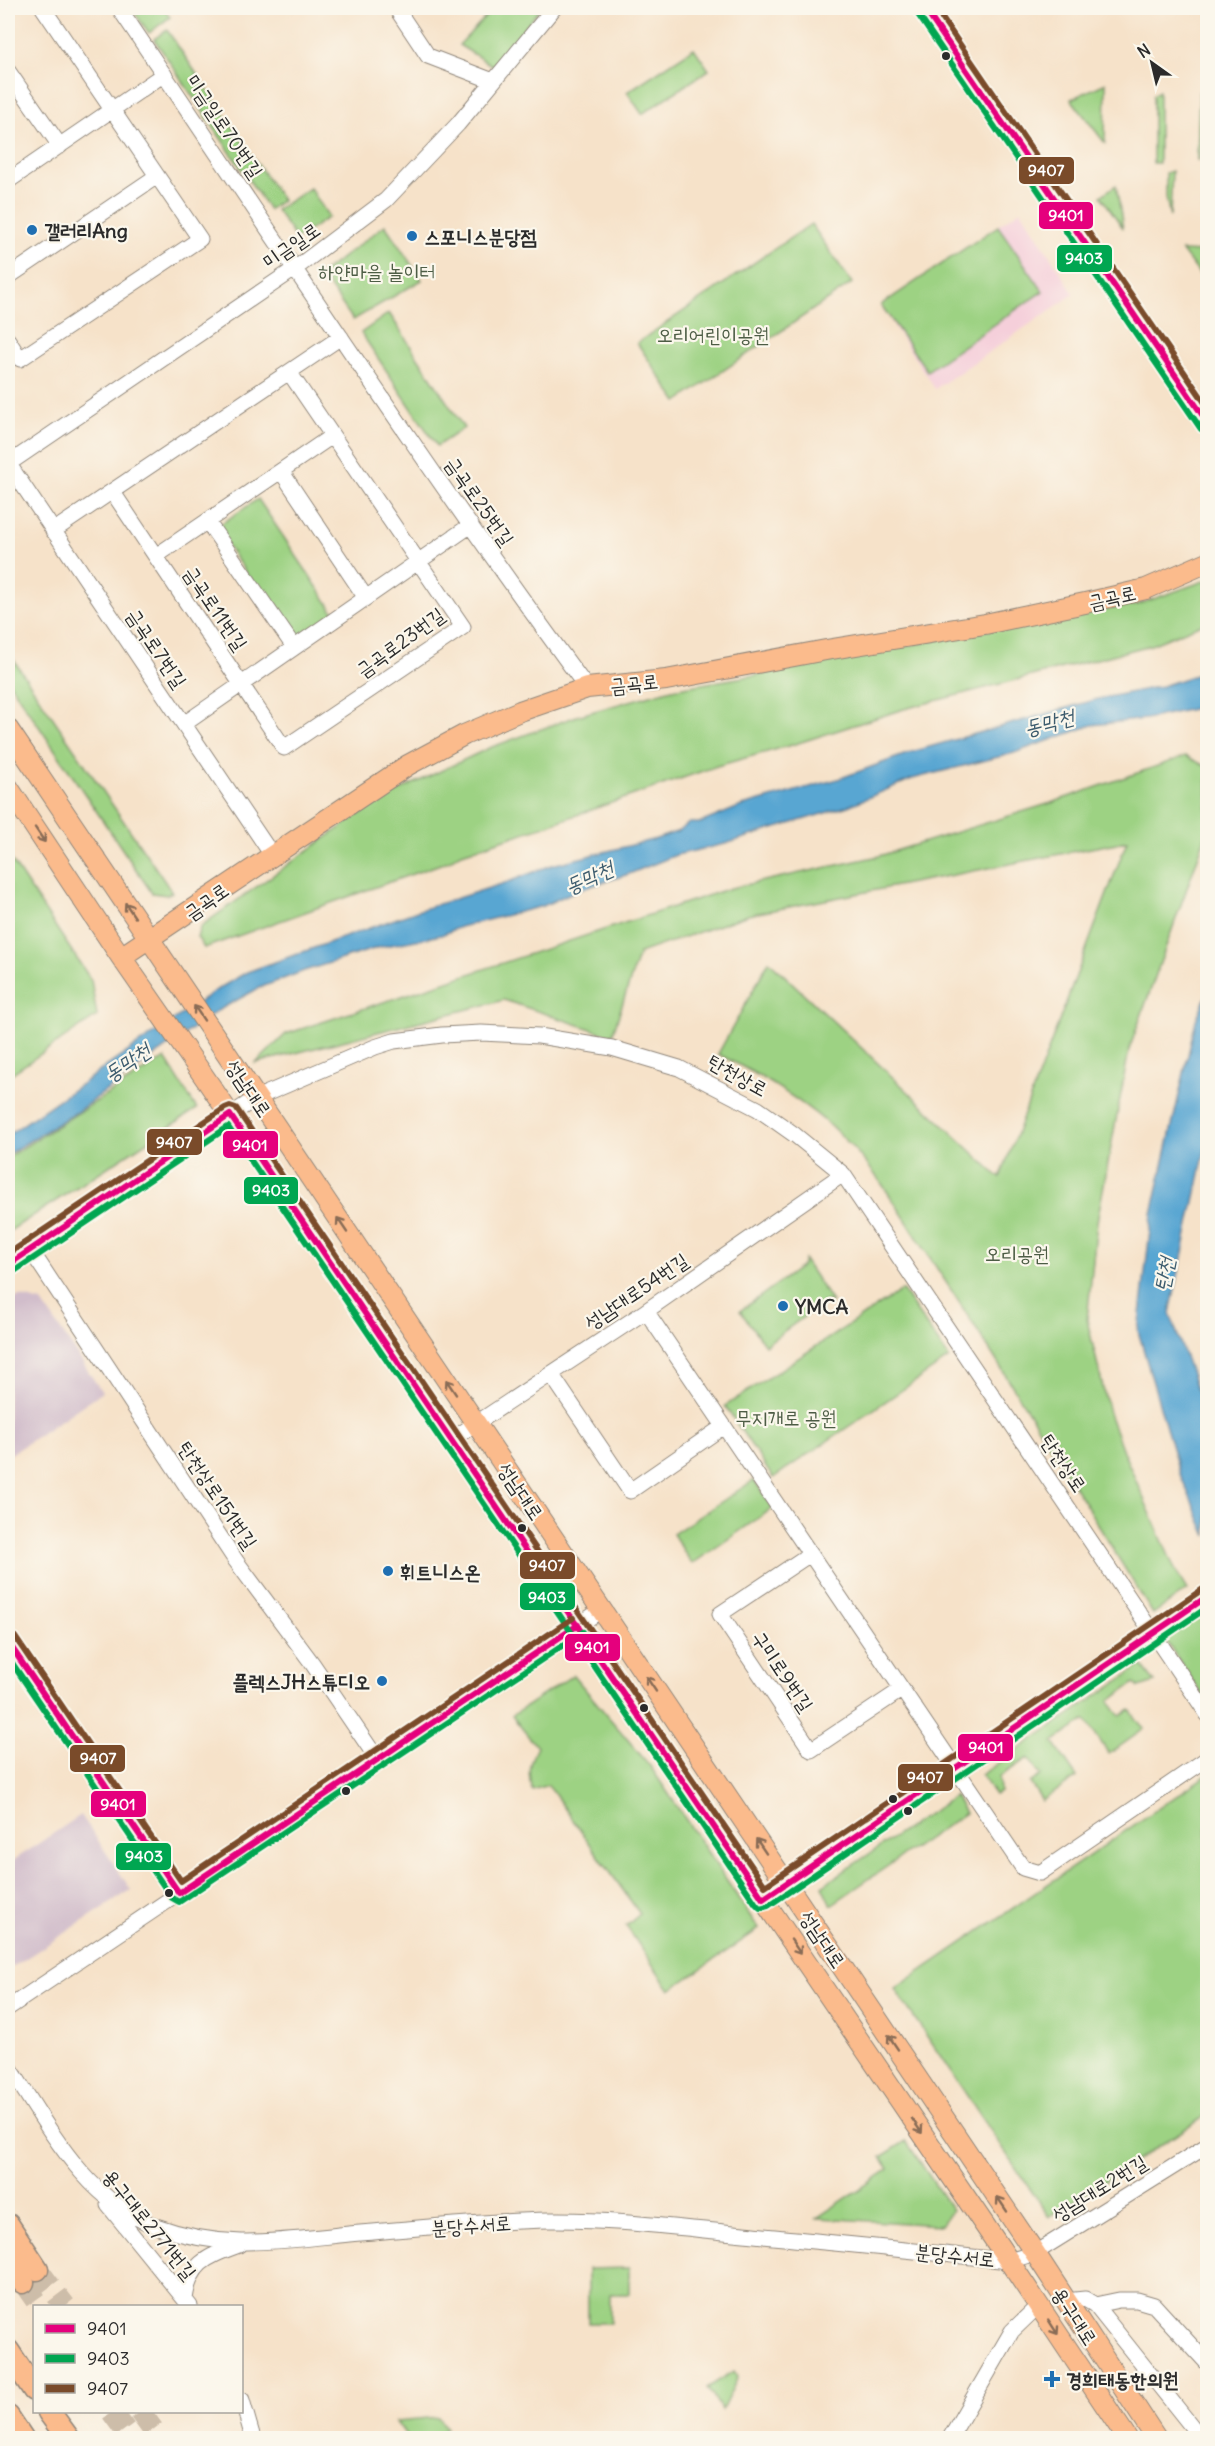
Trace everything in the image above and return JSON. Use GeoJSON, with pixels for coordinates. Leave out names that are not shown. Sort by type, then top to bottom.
{"type":"FeatureCollection","features":[{"type":"Feature","properties":{"kind":"highway"},"geometry":{"type":"LineString","coordinates":[[8,2225],[30,2275],[8,2257]]}},
{"type":"Feature","properties":{"kind":"highway"},"geometry":{"type":"LineString","coordinates":[[8,2351],[33,2388]]}},
{"type":"Feature","properties":{"kind":"highway"},"geometry":{"type":"LineString","coordinates":[[50,2413],[68,2439]]}},
{"type":"Feature","properties":{"kind":"highway"},"geometry":{"type":"LineString","coordinates":[[8,2417],[22,2439]]}},
{"type":"Feature","properties":{"kind":"main road"},"geometry":{"type":"LineString","coordinates":[[924,8],[1208,424]]}},
{"type":"Feature","properties":{"kind":"main road","name":"금곡로"},"geometry":{"type":"LineString","coordinates":[[121,957],[417,760],[464,735],[520,711],[588,688],[666,680],[826,650],[985,624],[1146,589],[1208,562]]}},
{"type":"Feature","properties":{"kind":"main road","name":"성남대로"},"geometry":{"type":"LineString","coordinates":[[8,729],[1035,2253]]}},
{"type":"Feature","properties":{"kind":"main road","name":"성남대로"},"geometry":{"type":"LineString","coordinates":[[8,787],[121,957],[1009,2261]]}},
{"type":"Feature","properties":{"kind":"main road","name":"용구대로"},"geometry":{"type":"LineString","coordinates":[[1035,2253],[1156,2439]]}},
{"type":"Feature","properties":{"kind":"main road","name":"용구대로"},"geometry":{"type":"LineString","coordinates":[[1009,2261],[1127,2439]]}},
{"type":"Feature","properties":{"kind":"street"},"geometry":{"type":"LineString","coordinates":[[8,340],[20,359],[200,239],[43,8]]}},
{"type":"Feature","properties":{"kind":"street","name":"미금일로70번길"},"geometry":{"type":"LineString","coordinates":[[119,8],[296,268]]}},
{"type":"Feature","properties":{"kind":"street"},"geometry":{"type":"LineString","coordinates":[[396,8],[428,56],[493,81]]}},
{"type":"Feature","properties":{"kind":"street","name":"미금일로"},"geometry":{"type":"LineString","coordinates":[[8,464],[296,268],[386,200],[458,124],[554,8]]}},
{"type":"Feature","properties":{"kind":"street"},"geometry":{"type":"LineString","coordinates":[[8,71],[60,146]]}},
{"type":"Feature","properties":{"kind":"street"},"geometry":{"type":"LineString","coordinates":[[8,181],[164,74]]}},
{"type":"Feature","properties":{"kind":"street"},"geometry":{"type":"LineString","coordinates":[[8,277],[157,176]]}},
{"type":"Feature","properties":{"kind":"street","name":"금곡로25번길"},"geometry":{"type":"LineString","coordinates":[[296,268],[471,525],[588,688]]}},
{"type":"Feature","properties":{"kind":"street"},"geometry":{"type":"LineString","coordinates":[[53,531],[341,337]]}},
{"type":"Feature","properties":{"kind":"street","name":"금곡로23번길"},"geometry":{"type":"LineString","coordinates":[[289,372],[463,627],[361,696]]}},
{"type":"Feature","properties":{"kind":"street"},"geometry":{"type":"LineString","coordinates":[[333,436],[281,471],[366,598],[471,525]]}},
{"type":"Feature","properties":{"kind":"street","name":"금곡로7번길"},"geometry":{"type":"LineString","coordinates":[[8,464],[272,855]]}},
{"type":"Feature","properties":{"kind":"street","name":"금곡로11번길"},"geometry":{"type":"LineString","coordinates":[[156,556],[281,471]]}},
{"type":"Feature","properties":{"kind":"street","name":"금곡로11번길"},"geometry":{"type":"LineString","coordinates":[[112,491],[285,748],[361,696]]}},
{"type":"Feature","properties":{"kind":"street"},"geometry":{"type":"LineString","coordinates":[[207,521],[294,647]]}},
{"type":"Feature","properties":{"kind":"street","name":"금곡로11번길"},"geometry":{"type":"LineString","coordinates":[[183,724],[366,598]]}},
{"type":"Feature","properties":{"kind":"street","name":"탄천상로"},"geometry":{"type":"LineString","coordinates":[[8,1265],[256,1098],[330,1065],[394,1041],[481,1033],[539,1036],[612,1048],[692,1073],[758,1108],[843,1174],[1151,1634],[1208,1715]]}},
{"type":"Feature","properties":{"kind":"street","name":"성남대로54번길"},"geometry":{"type":"LineString","coordinates":[[451,1440],[646,1311],[843,1174]]}},
{"type":"Feature","properties":{"kind":"street","name":"탄천상로151번길"},"geometry":{"type":"LineString","coordinates":[[30,1249],[237,1561],[312,1663],[378,1760]]}},
{"type":"Feature","properties":{"kind":"street"},"geometry":{"type":"LineString","coordinates":[[646,1311],[1023,1868],[1040,1873],[1208,1758]]}},
{"type":"Feature","properties":{"kind":"street"},"geometry":{"type":"LineString","coordinates":[[551,1374],[630,1491],[724,1426]]}},
{"type":"Feature","properties":{"kind":"street","name":"구미로9번길"},"geometry":{"type":"LineString","coordinates":[[810,1554],[720,1614],[811,1750],[901,1690]]}},
{"type":"Feature","properties":{"kind":"street"},"geometry":{"type":"LineString","coordinates":[[763,1899],[953,1767],[1208,1596]]}},
{"type":"Feature","properties":{"kind":"street"},"geometry":{"type":"LineString","coordinates":[[8,2008],[601,1610]]}},
{"type":"Feature","properties":{"kind":"street"},"geometry":{"type":"LineString","coordinates":[[8,1642],[179,1893]]}},
{"type":"Feature","properties":{"kind":"street","name":"분당수서로"},"geometry":{"type":"LineString","coordinates":[[8,2065],[77,2168],[107,2198],[132,2215],[154,2226],[207,2240],[244,2244],[440,2226],[558,2220],[638,2223],[1009,2261]]}},
{"type":"Feature","properties":{"kind":"street","name":"성남대로2번길"},"geometry":{"type":"LineString","coordinates":[[1009,2261],[1035,2253],[1208,2145]]}},
{"type":"Feature","properties":{"kind":"street","name":"용구대로2771번길"},"geometry":{"type":"LineString","coordinates":[[77,2168],[187,2303]]}},
{"type":"Feature","properties":{"kind":"street"},"geometry":{"type":"LineString","coordinates":[[187,2303],[188,2278],[194,2269],[207,2258],[244,2244]]}},
{"type":"Feature","properties":{"kind":"street"},"geometry":{"type":"LineString","coordinates":[[1065,2301],[1085,2299],[1095,2305],[1201,2439]]}},
{"type":"Feature","properties":{"kind":"street"},"geometry":{"type":"LineString","coordinates":[[1095,2305],[1119,2300],[1137,2300],[1154,2305],[1208,2364]]}},
{"type":"Feature","properties":{"kind":"street"},"geometry":{"type":"LineString","coordinates":[[950,2439],[1011,2331],[1039,2305]]}},
{"type":"Feature","properties":{"kind":"street"},"geometry":{"type":"LineString","coordinates":[[243,2404],[253,2439]]}},
{"type":"Feature","properties":{"kind":"shaded area"},"geometry":{"type":"Polygon","coordinates":[[[1021,210],[1074,294],[935,389],[880,305],[1021,210]]]}},
{"type":"Feature","properties":{"kind":"shaded area"},"geometry":{"type":"Polygon","coordinates":[[[19,1296],[42,1302],[102,1392],[8,1456],[8,1304],[19,1296]]]}},
{"type":"Feature","properties":{"kind":"shaded area"},"geometry":{"type":"Polygon","coordinates":[[[81,1815],[131,1890],[8,1970],[8,1864],[81,1815]]]}},
{"type":"Feature","properties":{"kind":"green space"},"geometry":{"type":"Polygon","coordinates":[[[131,8],[164,8],[170,17],[149,33],[131,8]]]}},
{"type":"Feature","properties":{"kind":"green space"},"geometry":{"type":"Polygon","coordinates":[[[494,8],[541,8],[493,66],[459,45],[494,8]]]}},
{"type":"Feature","properties":{"kind":"green space"},"geometry":{"type":"Polygon","coordinates":[[[167,30],[282,200],[269,210],[154,39],[167,30]]]}},
{"type":"Feature","properties":{"kind":"green space"},"geometry":{"type":"Polygon","coordinates":[[[694,48],[709,70],[642,114],[627,92],[694,48]]]}},
{"type":"Feature","properties":{"kind":"green space"},"geometry":{"type":"Polygon","coordinates":[[[1106,83],[1105,143],[1071,99],[1106,83]]]}},
{"type":"Feature","properties":{"kind":"green space"},"geometry":{"type":"Polygon","coordinates":[[[1159,91],[1159,163],[1153,163],[1153,95],[1159,91]]]}},
{"type":"Feature","properties":{"kind":"green space"},"geometry":{"type":"Polygon","coordinates":[[[1199,92],[1204,92],[1199,160],[1197,160],[1199,92]]]}},
{"type":"Feature","properties":{"kind":"green space"},"geometry":{"type":"Polygon","coordinates":[[[1204,170],[1207,170],[1207,232],[1203,233],[1204,170]]]}},
{"type":"Feature","properties":{"kind":"green space"},"geometry":{"type":"Polygon","coordinates":[[[1172,171],[1170,217],[1166,197],[1166,173],[1172,171]]]}},
{"type":"Feature","properties":{"kind":"green space"},"geometry":{"type":"Polygon","coordinates":[[[1116,185],[1123,228],[1101,196],[1116,185]]]}},
{"type":"Feature","properties":{"kind":"green space"},"geometry":{"type":"Polygon","coordinates":[[[310,188],[329,217],[296,239],[276,210],[310,188]]]}},
{"type":"Feature","properties":{"kind":"green space","name":"오리어린이공원"},"geometry":{"type":"Polygon","coordinates":[[[811,224],[852,283],[677,402],[637,343],[811,224]]]}},
{"type":"Feature","properties":{"kind":"green space","name":"하얀마을 놀이터"},"geometry":{"type":"Polygon","coordinates":[[[385,225],[422,280],[353,320],[321,274],[385,225]]]}},
{"type":"Feature","properties":{"kind":"green space"},"geometry":{"type":"Polygon","coordinates":[[[998,226],[1043,291],[927,371],[881,305],[998,226]]]}},
{"type":"Feature","properties":{"kind":"green space"},"geometry":{"type":"Polygon","coordinates":[[[1182,251],[1204,252],[1201,276],[1182,251]]]}},
{"type":"Feature","properties":{"kind":"green space"},"geometry":{"type":"Polygon","coordinates":[[[389,313],[464,428],[437,446],[361,333],[389,313]]]}},
{"type":"Feature","properties":{"kind":"green space"},"geometry":{"type":"Polygon","coordinates":[[[258,499],[336,615],[294,643],[215,528],[258,499]]]}},
{"type":"Feature","properties":{"kind":"green space"},"geometry":{"type":"Polygon","coordinates":[[[1207,580],[1207,622],[1151,645],[904,709],[717,766],[459,854],[449,861],[204,948],[197,937],[201,926],[361,813],[396,792],[489,748],[577,716],[672,689],[1039,620],[1139,604],[1207,580]]]}},
{"type":"Feature","properties":{"kind":"green space"},"geometry":{"type":"Polygon","coordinates":[[[8,652],[172,892],[167,895],[152,893],[8,681],[8,652]]]}},
{"type":"Feature","properties":{"kind":"green space","name":"오리공원"},"geometry":{"type":"Polygon","coordinates":[[[1186,756],[1207,767],[1207,832],[1129,1050],[1097,1222],[1087,1320],[1109,1413],[1123,1451],[1176,1572],[1187,1590],[1153,1614],[993,1355],[877,1177],[849,1143],[820,1117],[778,1087],[718,1054],[769,961],[1000,1178],[1127,841],[748,915],[639,953],[612,1036],[504,1000],[256,1063],[286,1034],[731,888],[879,856],[1051,803],[1186,756]]]}},
{"type":"Feature","properties":{"kind":"green space"},"geometry":{"type":"Polygon","coordinates":[[[8,855],[91,980],[97,1016],[8,1076],[8,855]]]}},
{"type":"Feature","properties":{"kind":"green space"},"geometry":{"type":"Polygon","coordinates":[[[165,1058],[197,1109],[8,1232],[8,1157],[165,1058]]]}},
{"type":"Feature","properties":{"kind":"green space","name":"YMCA"},"geometry":{"type":"Polygon","coordinates":[[[804,1260],[832,1302],[826,1301],[765,1345],[740,1311],[802,1266],[804,1260]]]}},
{"type":"Feature","properties":{"kind":"green space","name":"무지개로 공원"},"geometry":{"type":"Polygon","coordinates":[[[902,1290],[949,1358],[773,1478],[725,1406],[902,1290]]]}},
{"type":"Feature","properties":{"kind":"green space"},"geometry":{"type":"Polygon","coordinates":[[[754,1480],[773,1508],[692,1564],[673,1534],[754,1480]]]}},
{"type":"Feature","properties":{"kind":"green space"},"geometry":{"type":"Polygon","coordinates":[[[1200,1608],[1207,1623],[1207,1702],[1162,1635],[1200,1608]]]}},
{"type":"Feature","properties":{"kind":"green space"},"geometry":{"type":"Polygon","coordinates":[[[1142,1665],[1155,1682],[1139,1687],[1135,1683],[1109,1701],[1120,1716],[1130,1710],[1144,1729],[1109,1754],[1086,1720],[1053,1742],[1077,1777],[1042,1801],[1030,1783],[1041,1775],[1028,1758],[999,1777],[1000,1792],[995,1795],[981,1775],[1142,1665]]]}},
{"type":"Feature","properties":{"kind":"green space"},"geometry":{"type":"Polygon","coordinates":[[[573,1675],[650,1766],[759,1929],[670,1990],[626,1926],[640,1914],[548,1785],[532,1790],[530,1768],[537,1747],[512,1716],[573,1675]]]}},
{"type":"Feature","properties":{"kind":"green space"},"geometry":{"type":"Polygon","coordinates":[[[1207,1775],[1207,2115],[1049,2217],[895,1989],[1207,1775]]]}},
{"type":"Feature","properties":{"kind":"green space"},"geometry":{"type":"Polygon","coordinates":[[[955,1796],[965,1813],[831,1905],[822,1886],[955,1796]]]}},
{"type":"Feature","properties":{"kind":"green space"},"geometry":{"type":"Polygon","coordinates":[[[906,2141],[952,2210],[941,2225],[817,2218],[889,2169],[881,2157],[906,2141]]]}},
{"type":"Feature","properties":{"kind":"green space"},"geometry":{"type":"Polygon","coordinates":[[[629,2268],[629,2294],[610,2294],[610,2323],[588,2323],[588,2269],[629,2268]]]}},
{"type":"Feature","properties":{"kind":"green space"},"geometry":{"type":"Polygon","coordinates":[[[734,2371],[738,2377],[722,2410],[707,2388],[734,2371]]]}},
{"type":"Feature","properties":{"kind":"green space"},"geometry":{"type":"Polygon","coordinates":[[[438,2417],[446,2428],[431,2438],[408,2438],[396,2421],[438,2417]]]}},
{"type":"Feature","properties":{"kind":"water","name":"동막천"},"geometry":{"type":"Polygon","coordinates":[[[1207,671],[1207,706],[1146,719],[1092,725],[1014,753],[912,779],[848,806],[725,844],[676,855],[629,874],[575,891],[543,906],[460,927],[441,935],[380,947],[259,988],[217,1011],[75,1113],[8,1154],[8,1135],[218,989],[247,972],[552,865],[656,839],[679,831],[689,823],[700,823],[739,807],[838,779],[915,751],[1098,699],[1162,686],[1207,671]]]}},
{"type":"Feature","properties":{"kind":"water","name":"탄천"},"geometry":{"type":"Polygon","coordinates":[[[1207,994],[1207,1141],[1170,1313],[1207,1420],[1207,1536],[1179,1472],[1138,1331],[1152,1214],[1196,1020],[1207,994]]]}},
{"type":"Feature","properties":{"kind":"tunnel"},"geometry":{"type":"LineString","coordinates":[[37,2269],[64,2305]]}},
{"type":"Feature","properties":{"kind":"tunnel"},"geometry":{"type":"LineString","coordinates":[[23,2282],[39,2305]]}},
{"type":"Feature","properties":{"kind":"tunnel"},"geometry":{"type":"LineString","coordinates":[[113,2413],[131,2438]]}},
{"type":"Feature","properties":{"kind":"tunnel"},"geometry":{"type":"LineString","coordinates":[[141,2413],[159,2438]]}},
{"type":"Feature","properties":{"kind":"transit line","name":"9401"},"geometry":{"type":"LineString","coordinates":[[924,8],[1208,423]]}},
{"type":"Feature","properties":{"kind":"transit line","name":"9407"},"geometry":{"type":"LineString","coordinates":[[935,8],[1208,407]]}},
{"type":"Feature","properties":{"kind":"transit line","name":"9403"},"geometry":{"type":"LineString","coordinates":[[917,13],[1201,429]]}},
{"type":"Feature","properties":{"kind":"transit line","name":"9407"},"geometry":{"type":"LineString","coordinates":[[8,1254],[225,1108],[230,1106],[236,1108],[765,1886],[1203,1589]]}},
{"type":"Feature","properties":{"kind":"transit line","name":"9401"},"geometry":{"type":"LineString","coordinates":[[8,1265],[230,1115],[763,1899]]}},
{"type":"Feature","properties":{"kind":"transit line","name":"9403"},"geometry":{"type":"LineString","coordinates":[[13,1272],[228,1127],[760,1908],[768,1906],[1208,1607]]}},
{"type":"Feature","properties":{"kind":"transit line","name":"9401"},"geometry":{"type":"LineString","coordinates":[[763,1899],[1208,1596]]}},
{"type":"Feature","properties":{"kind":"transit line","name":"9407"},"geometry":{"type":"LineString","coordinates":[[15,1637],[181,1881],[573,1618]]}},
{"type":"Feature","properties":{"kind":"transit line","name":"9401"},"geometry":{"type":"LineString","coordinates":[[8,1642],[179,1893],[578,1625]]}},
{"type":"Feature","properties":{"kind":"transit line","name":"9403"},"geometry":{"type":"LineString","coordinates":[[8,1657],[172,1898],[179,1902],[583,1632]]}},
{"type":"Feature","properties":{"kind":"place","name":"갤러리Ang"},"geometry":{"type":"Point","coordinates":[32,230]}},
{"type":"Feature","properties":{"kind":"place","name":"스포니스분당점"},"geometry":{"type":"Point","coordinates":[412,236]}},
{"type":"Feature","properties":{"kind":"place","name":"YMCA"},"geometry":{"type":"Point","coordinates":[783,1306]}},
{"type":"Feature","properties":{"kind":"place","name":"휘트니스온"},"geometry":{"type":"Point","coordinates":[388,1571]}},
{"type":"Feature","properties":{"kind":"place","name":"플렉스JH스튜디오"},"geometry":{"type":"Point","coordinates":[382,1681]}},
{"type":"Feature","properties":{"kind":"place","name":"경희태동한의원"},"geometry":{"type":"Point","coordinates":[1052,2379]}}]}
